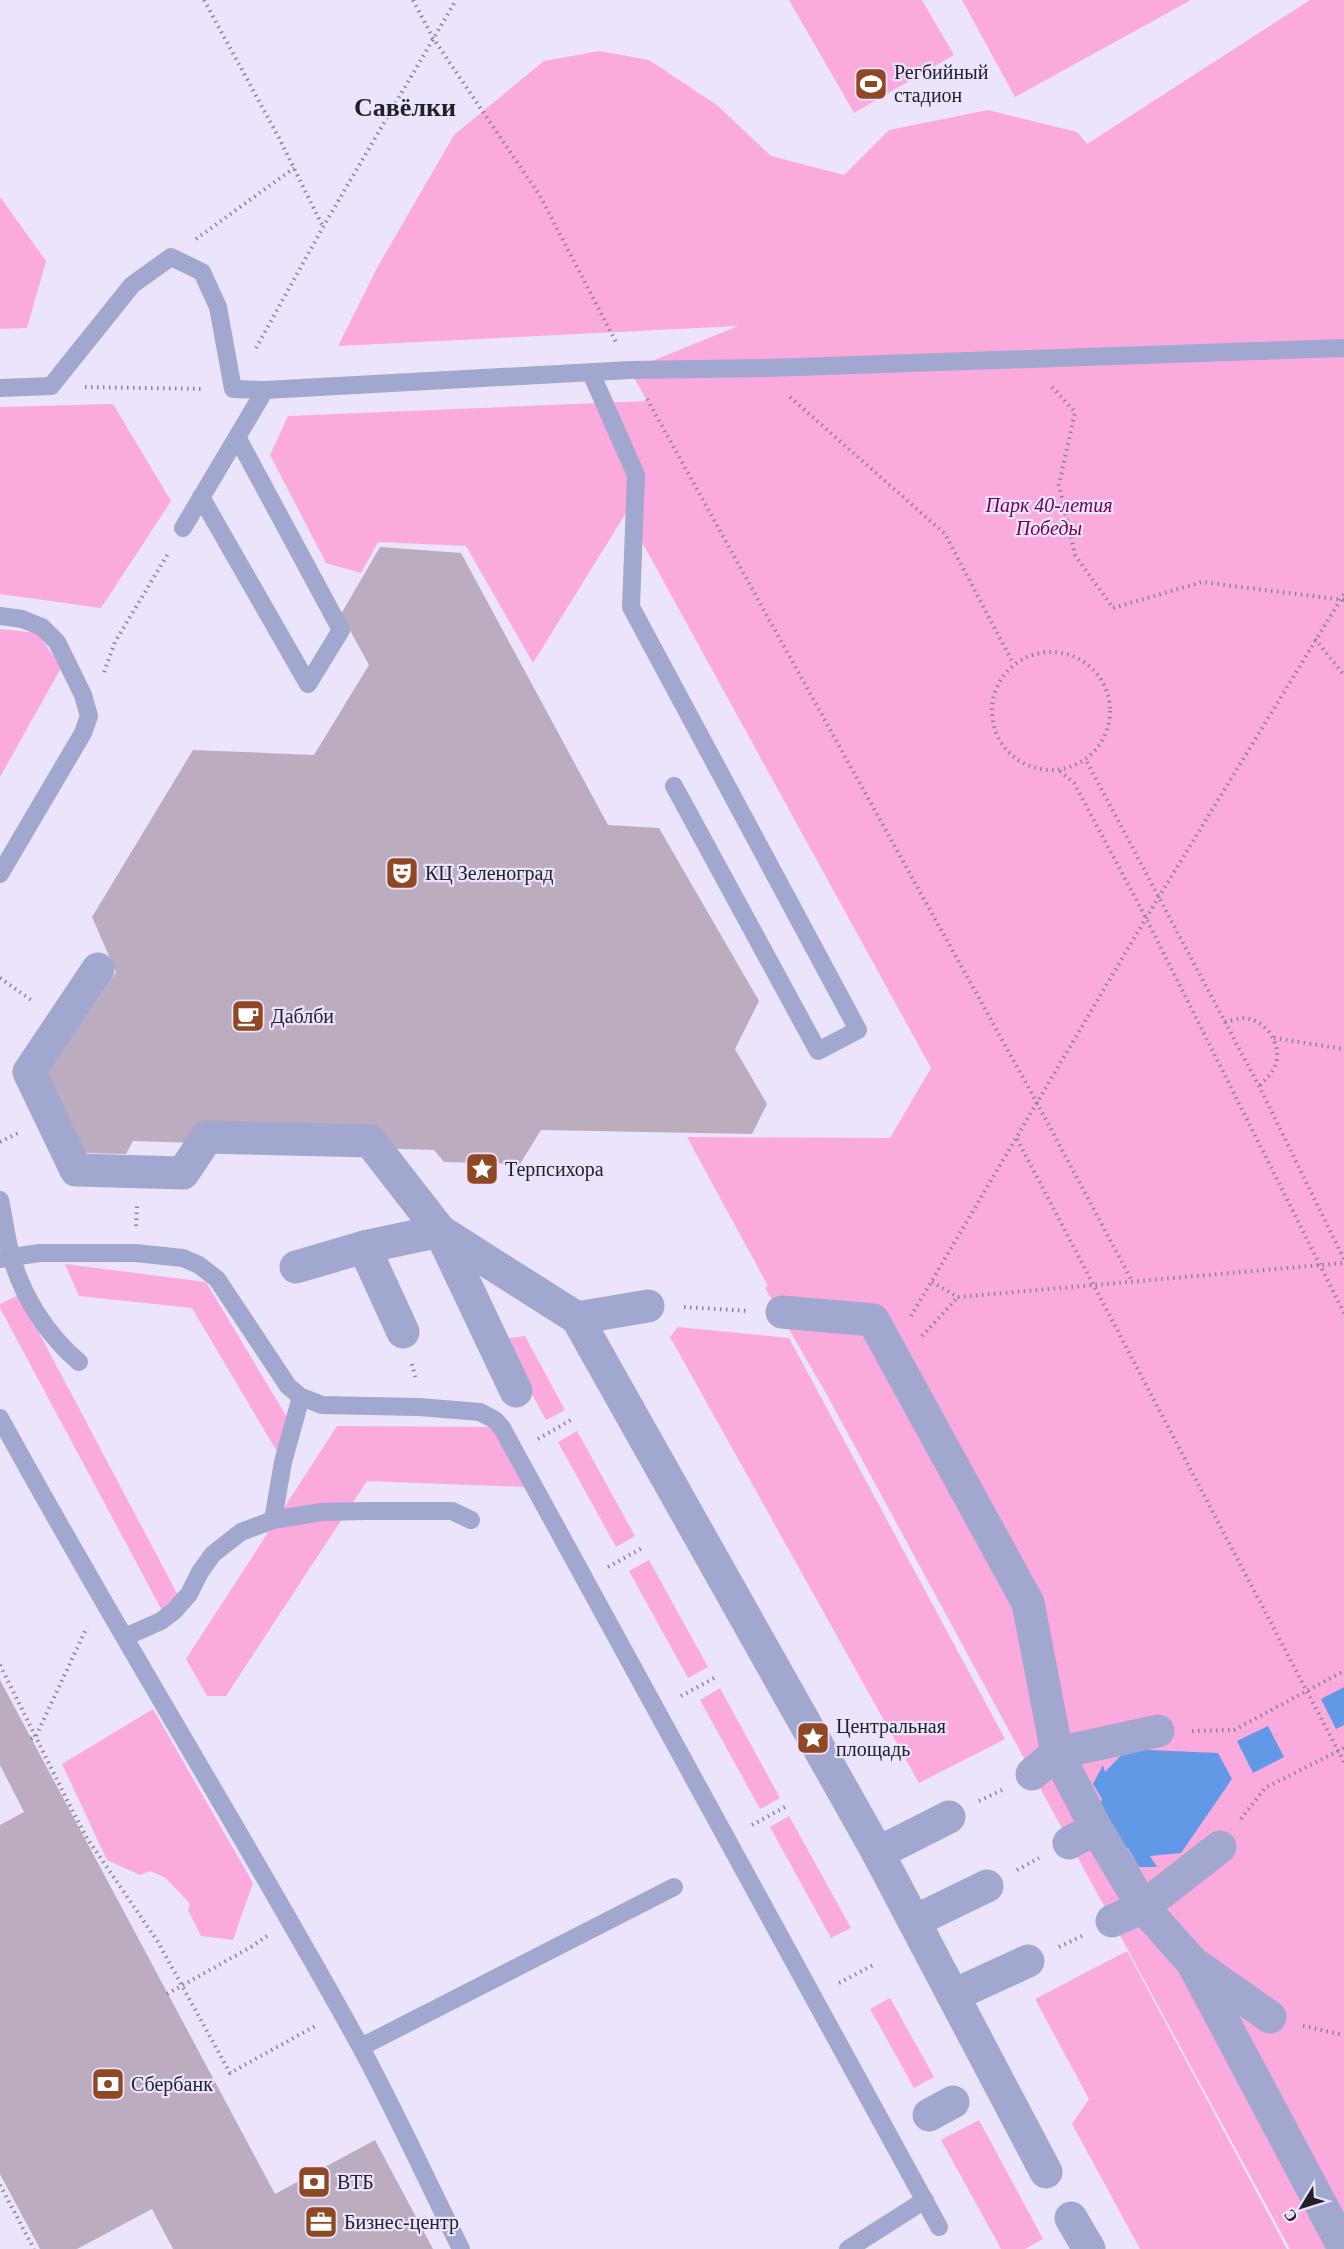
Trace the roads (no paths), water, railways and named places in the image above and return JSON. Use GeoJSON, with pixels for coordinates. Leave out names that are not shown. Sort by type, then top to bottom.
{"type":"FeatureCollection","features":[{"type":"Feature","properties":{"kind":"street"},"geometry":{"type":"LineString","coordinates":[[98,969],[50,1013],[28,1072],[39,1123],[76,1170],[138,1180],[183,1173],[207,1137],[370,1141],[440,1232],[516,1392]]}},
{"type":"Feature","properties":{"kind":"street"},"geometry":{"type":"LineString","coordinates":[[296,1267],[364,1247],[440,1232],[577,1318],[878,1853],[1046,2172]]}},
{"type":"Feature","properties":{"kind":"street"},"geometry":{"type":"LineString","coordinates":[[364,1247],[403,1332]]}},
{"type":"Feature","properties":{"kind":"street"},"geometry":{"type":"LineString","coordinates":[[577,1318],[648,1306]]}},
{"type":"Feature","properties":{"kind":"street"},"geometry":{"type":"LineString","coordinates":[[782,1312],[873,1320],[903,1340],[1028,1603],[1057,1753],[1083,1835],[1192,1962],[1270,2017]]}},
{"type":"Feature","properties":{"kind":"street"},"geometry":{"type":"LineString","coordinates":[[1032,1774],[1057,1753],[1158,1731]]}},
{"type":"Feature","properties":{"kind":"street"},"geometry":{"type":"LineString","coordinates":[[878,1853],[949,1817]]}},
{"type":"Feature","properties":{"kind":"street"},"geometry":{"type":"LineString","coordinates":[[1112,1921],[1143,1907],[1220,1846]]}},
{"type":"Feature","properties":{"kind":"street"},"geometry":{"type":"LineString","coordinates":[[915,1921],[987,1886]]}},
{"type":"Feature","properties":{"kind":"street"},"geometry":{"type":"LineString","coordinates":[[954,1995],[1028,1961]]}},
{"type":"Feature","properties":{"kind":"street"},"geometry":{"type":"LineString","coordinates":[[1192,1962],[1344,2248]]}},
{"type":"Feature","properties":{"kind":"street"},"geometry":{"type":"LineString","coordinates":[[1071,2218],[1089,2249]]}},
{"type":"Feature","properties":{"kind":"lane"},"geometry":{"type":"LineString","coordinates":[[0,388],[51,386],[132,285],[171,257],[202,272],[218,307],[232,390],[630,370],[768,368],[1344,348]]}},
{"type":"Feature","properties":{"kind":"lane"},"geometry":{"type":"LineString","coordinates":[[591,373],[636,475],[631,607],[858,1030],[818,1051],[674,786]]}},
{"type":"Feature","properties":{"kind":"lane"},"geometry":{"type":"LineString","coordinates":[[183,528],[265,390]]}},
{"type":"Feature","properties":{"kind":"lane"},"geometry":{"type":"LineString","coordinates":[[201,497],[308,684],[340,630],[237,437]]}},
{"type":"Feature","properties":{"kind":"lane"},"geometry":{"type":"LineString","coordinates":[[0,616],[22,619],[42,627],[57,642],[83,695],[89,716],[82,733],[0,874]]}},
{"type":"Feature","properties":{"kind":"lane"},"geometry":{"type":"LineString","coordinates":[[0,1200],[6,1257],[49,1333],[79,1362]]}},
{"type":"Feature","properties":{"kind":"lane"},"geometry":{"type":"LineString","coordinates":[[6,1257],[39,1253],[135,1253],[183,1258],[199,1265],[217,1279],[288,1386],[302,1398],[322,1406],[419,1407],[480,1412],[495,1420],[502,1428],[939,2227]]}},
{"type":"Feature","properties":{"kind":"lane"},"geometry":{"type":"LineString","coordinates":[[273,1520],[283,1462],[302,1398]]}},
{"type":"Feature","properties":{"kind":"lane"},"geometry":{"type":"LineString","coordinates":[[0,1418],[60,1528],[341,2012],[460,2249]]}},
{"type":"Feature","properties":{"kind":"lane"},"geometry":{"type":"LineString","coordinates":[[125,1637],[161,1621],[174,1611],[189,1594],[200,1572],[213,1554],[241,1532],[273,1520],[322,1512],[452,1511],[471,1520]]}},
{"type":"Feature","properties":{"kind":"lane"},"geometry":{"type":"LineString","coordinates":[[360,2047],[674,1887]]}},
{"type":"Feature","properties":{"kind":"lane"},"geometry":{"type":"LineString","coordinates":[[848,2249],[925,2200]]}},
{"type":"Feature","properties":{"kind":"water"},"geometry":{"type":"Polygon","coordinates":[[[1344,1687],[1344,1725],[1336,1729],[1321,1699],[1344,1687]]]}},
{"type":"Feature","properties":{"kind":"water"},"geometry":{"type":"Polygon","coordinates":[[[1268,1726],[1284,1757],[1253,1773],[1237,1741],[1268,1726]]]}},
{"type":"Feature","properties":{"kind":"water"},"geometry":{"type":"Polygon","coordinates":[[[1127,1749],[1218,1753],[1232,1779],[1181,1853],[1150,1856],[1157,1867],[1139,1867],[1128,1848],[1120,1846],[1100,1806],[1102,1799],[1093,1784],[1103,1765],[1105,1772],[1127,1749]]]}},
{"type":"Feature","properties":{"kind":"place","name":"Регбийный стадион"},"geometry":{"type":"Point","coordinates":[871,84]}},
{"type":"Feature","properties":{"kind":"place","name":"КЦ Зеленоград"},"geometry":{"type":"Point","coordinates":[402,873]}},
{"type":"Feature","properties":{"kind":"place","name":"Даблби"},"geometry":{"type":"Point","coordinates":[248,1016]}},
{"type":"Feature","properties":{"kind":"place","name":"Терпсихора"},"geometry":{"type":"Point","coordinates":[482,1169]}},
{"type":"Feature","properties":{"kind":"place","name":"Центральная площадь"},"geometry":{"type":"Point","coordinates":[813,1738]}},
{"type":"Feature","properties":{"kind":"place","name":"Сбербанк"},"geometry":{"type":"Point","coordinates":[108,2084]}},
{"type":"Feature","properties":{"kind":"place","name":"ВТБ"},"geometry":{"type":"Point","coordinates":[314,2182]}},
{"type":"Feature","properties":{"kind":"place","name":"Бизнес-центр"},"geometry":{"type":"Point","coordinates":[321,2222]}},
{"type":"Feature","properties":{"kind":"district","name":"Савёлки"},"geometry":{"type":"Point","coordinates":[405,107]}},
{"type":"Feature","properties":{"kind":"park label","name":"Парк 40-летия Победы"},"geometry":{"type":"Point","coordinates":[1049,516]}}]}
